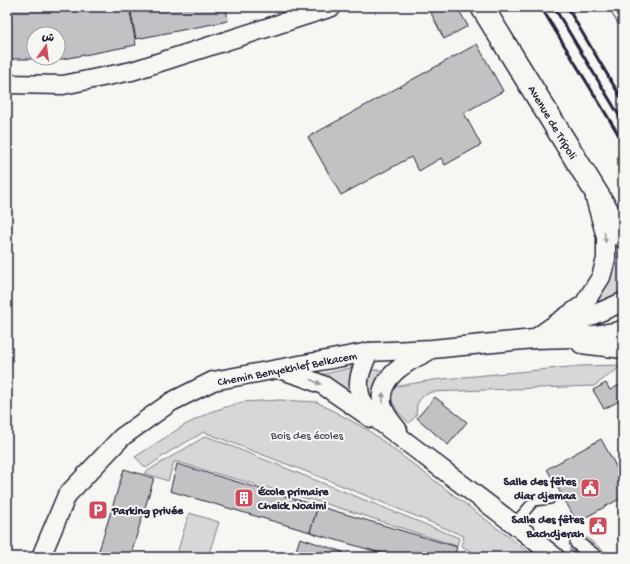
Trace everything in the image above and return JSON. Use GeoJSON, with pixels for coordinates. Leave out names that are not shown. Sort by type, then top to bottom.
{"type":"FeatureCollection","features":[{"type":"Feature","properties":{"kind":"main road","name":"Avenue de Tripoli"},"geometry":{"type":"LineString","coordinates":[[482,7],[623,236]]}},
{"type":"Feature","properties":{"kind":"street"},"geometry":{"type":"LineString","coordinates":[[7,84],[63,85],[132,71],[332,7]]}},
{"type":"Feature","properties":{"kind":"street"},"geometry":{"type":"LineString","coordinates":[[534,339],[584,304],[601,277],[606,259],[606,237],[592,186]]}},
{"type":"Feature","properties":{"kind":"street"},"geometry":{"type":"LineString","coordinates":[[534,339],[623,302]]}},
{"type":"Feature","properties":{"kind":"street"},"geometry":{"type":"LineString","coordinates":[[534,339],[574,338],[623,330]]}},
{"type":"Feature","properties":{"kind":"street"},"geometry":{"type":"LineString","coordinates":[[534,339],[623,349]]}},
{"type":"Feature","properties":{"kind":"street","name":"Chemin Benyekhlef Belkacem"},"geometry":{"type":"LineString","coordinates":[[41,554],[67,494],[122,437],[171,402],[213,381],[369,352],[432,349],[534,339]]}},
{"type":"Feature","properties":{"kind":"street"},"geometry":{"type":"LineString","coordinates":[[408,443],[389,418],[382,403],[382,390],[390,376],[409,360],[432,349]]}},
{"type":"Feature","properties":{"kind":"street"},"geometry":{"type":"LineString","coordinates":[[369,352],[359,379],[360,392],[364,404],[375,418],[555,557]]}},
{"type":"Feature","properties":{"kind":"street"},"geometry":{"type":"LineString","coordinates":[[280,369],[303,376],[323,385],[408,443]]}},
{"type":"Feature","properties":{"kind":"street"},"geometry":{"type":"LineString","coordinates":[[577,543],[596,557]]}},
{"type":"Feature","properties":{"kind":"lane"},"geometry":{"type":"LineString","coordinates":[[514,524],[534,501],[550,499]]}},
{"type":"Feature","properties":{"kind":"green space"},"geometry":{"type":"Polygon","coordinates":[[[617,243],[623,254],[623,294],[597,304],[617,243]]]}},
{"type":"Feature","properties":{"kind":"green space"},"geometry":{"type":"Polygon","coordinates":[[[623,365],[594,386],[431,392],[422,397],[417,404],[416,416],[409,423],[398,412],[390,398],[392,387],[433,380],[580,366],[623,365]]]}},
{"type":"Feature","properties":{"kind":"green space"},"geometry":{"type":"Polygon","coordinates":[[[359,366],[360,406],[320,375],[359,366]]]}},
{"type":"Feature","properties":{"kind":"green space"},"geometry":{"type":"Polygon","coordinates":[[[367,370],[386,370],[376,409],[365,392],[367,370]]]}},
{"type":"Feature","properties":{"kind":"green space","name":"Bois des écoles"},"geometry":{"type":"Polygon","coordinates":[[[280,400],[317,402],[368,430],[535,557],[482,557],[461,546],[464,536],[328,480],[204,432],[169,452],[146,468],[135,457],[183,426],[210,412],[242,402],[280,400]]]}},
{"type":"Feature","properties":{"kind":"green space"},"geometry":{"type":"Polygon","coordinates":[[[206,436],[459,538],[457,546],[364,515],[178,462],[174,462],[168,481],[144,473],[206,436]]]}},
{"type":"Feature","properties":{"kind":"green space"},"geometry":{"type":"Polygon","coordinates":[[[189,513],[219,522],[208,557],[176,557],[189,513]]]}},
{"type":"Feature","properties":{"kind":"green space"},"geometry":{"type":"Polygon","coordinates":[[[586,537],[612,557],[579,557],[569,549],[586,537]]]}},
{"type":"Feature","properties":{"kind":"building"},"geometry":{"type":"Polygon","coordinates":[[[7,7],[129,7],[136,45],[66,58],[66,26],[26,26],[26,59],[7,59],[7,7]]]}},
{"type":"Feature","properties":{"kind":"building"},"geometry":{"type":"Polygon","coordinates":[[[130,7],[226,7],[228,21],[136,39],[130,7]]]}},
{"type":"Feature","properties":{"kind":"building"},"geometry":{"type":"Polygon","coordinates":[[[428,7],[457,7],[468,26],[444,39],[428,7]]]}},
{"type":"Feature","properties":{"kind":"building"},"geometry":{"type":"Polygon","coordinates":[[[477,44],[503,91],[464,113],[481,145],[445,165],[441,158],[419,171],[411,157],[341,195],[308,137],[477,44]]]}},
{"type":"Feature","properties":{"kind":"building"},"geometry":{"type":"Polygon","coordinates":[[[606,383],[610,390],[623,383],[623,399],[604,409],[593,390],[606,383]]]}},
{"type":"Feature","properties":{"kind":"building"},"geometry":{"type":"Polygon","coordinates":[[[435,397],[467,422],[448,445],[417,418],[435,397]]]}},
{"type":"Feature","properties":{"kind":"building","name":"Salle des fêtes diar djemaa"},"geometry":{"type":"Polygon","coordinates":[[[601,439],[623,479],[623,497],[577,522],[547,469],[601,439]]]}},
{"type":"Feature","properties":{"kind":"building","name":"École primaire Cheick Noaimi"},"geometry":{"type":"Polygon","coordinates":[[[177,464],[318,506],[310,532],[170,491],[177,464]]]}},
{"type":"Feature","properties":{"kind":"building"},"geometry":{"type":"Polygon","coordinates":[[[124,469],[154,478],[130,557],[97,557],[124,469]]]}},
{"type":"Feature","properties":{"kind":"building"},"geometry":{"type":"Polygon","coordinates":[[[318,506],[457,547],[454,557],[395,557],[315,534],[310,532],[318,506]]]}},
{"type":"Feature","properties":{"kind":"building"},"geometry":{"type":"Polygon","coordinates":[[[300,538],[343,552],[341,557],[294,557],[300,538]]]}},
{"type":"Feature","properties":{"kind":"tram line"},"geometry":{"type":"LineString","coordinates":[[608,7],[623,32]]}},
{"type":"Feature","properties":{"kind":"tram line"},"geometry":{"type":"LineString","coordinates":[[620,7],[623,13]]}},
{"type":"Feature","properties":{"kind":"railway"},"geometry":{"type":"LineString","coordinates":[[541,7],[623,142]]}},
{"type":"Feature","properties":{"kind":"railway"},"geometry":{"type":"LineString","coordinates":[[554,7],[623,122]]}},
{"type":"Feature","properties":{"kind":"railway"},"geometry":{"type":"LineString","coordinates":[[567,7],[623,101]]}},
{"type":"Feature","properties":{"kind":"place","name":"Salle des fêtes diar djemaa"},"geometry":{"type":"Point","coordinates":[590,488]}},
{"type":"Feature","properties":{"kind":"place","name":"École primaire Cheick Noaimi"},"geometry":{"type":"Point","coordinates":[244,498]}},
{"type":"Feature","properties":{"kind":"place","name":"Parking privée"},"geometry":{"type":"Point","coordinates":[98,510]}},
{"type":"Feature","properties":{"kind":"place","name":"Salle des fêtes Bachdjerah"},"geometry":{"type":"Point","coordinates":[598,526]}}]}
